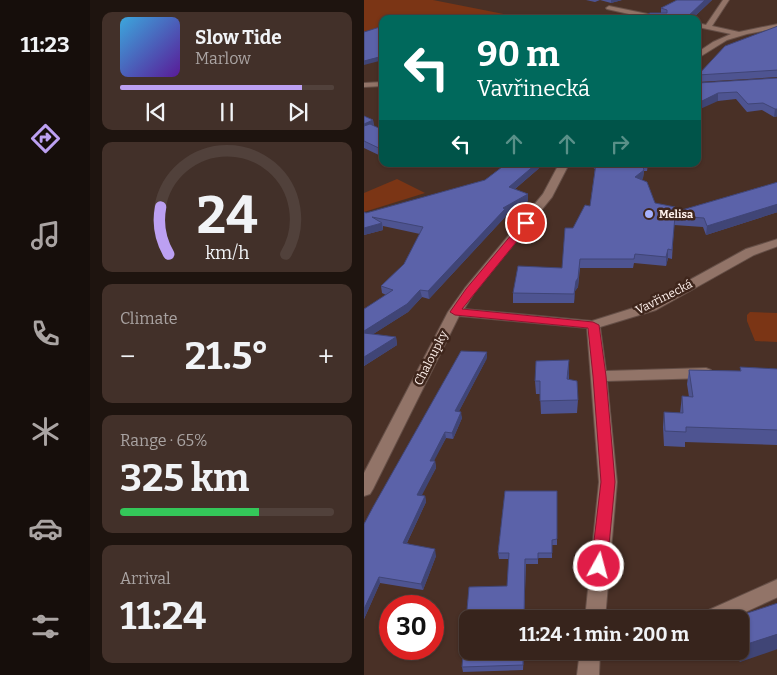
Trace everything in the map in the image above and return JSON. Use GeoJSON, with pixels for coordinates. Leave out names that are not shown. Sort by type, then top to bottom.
{"type":"FeatureCollection","features":[{"type":"Feature","properties":{"kind":"street"},"geometry":{"type":"LineString","coordinates":[[708,27],[726,0]]}},
{"type":"Feature","properties":{"kind":"street"},"geometry":{"type":"LineString","coordinates":[[608,8],[642,15]]}},
{"type":"Feature","properties":{"kind":"street"},"geometry":{"type":"LineString","coordinates":[[701,26],[741,34]]}},
{"type":"Feature","properties":{"kind":"street"},"geometry":{"type":"LineString","coordinates":[[701,53],[706,48],[741,34],[777,26]]}},
{"type":"Feature","properties":{"kind":"street"},"geometry":{"type":"LineString","coordinates":[[364,85],[379,84]]}},
{"type":"Feature","properties":{"kind":"street","name":"Chaloupky"},"geometry":{"type":"LineString","coordinates":[[364,489],[455,312],[469,291],[548,195],[562,167]]}},
{"type":"Feature","properties":{"kind":"street","name":"Vavřinecká"},"geometry":{"type":"LineString","coordinates":[[455,312],[593,325],[651,307],[750,252],[777,242]]}},
{"type":"Feature","properties":{"kind":"street"},"geometry":{"type":"LineString","coordinates":[[593,325],[600,376],[608,482],[596,610]]}},
{"type":"Feature","properties":{"kind":"street"},"geometry":{"type":"LineString","coordinates":[[600,376],[717,373]]}},
{"type":"Feature","properties":{"kind":"street"},"geometry":{"type":"LineString","coordinates":[[728,610],[777,587]]}},
{"type":"Feature","properties":{"kind":"street"},"geometry":{"type":"LineString","coordinates":[[588,675],[589,660]]}},
{"type":"Feature","properties":{"kind":"shaded area"},"geometry":{"type":"Polygon","coordinates":[[[364,0],[433,0],[509,15],[379,15],[379,39],[364,35],[364,0]]]}},
{"type":"Feature","properties":{"kind":"shaded area"},"geometry":{"type":"Polygon","coordinates":[[[397,179],[425,193],[364,212],[364,193],[397,179]]]}},
{"type":"Feature","properties":{"kind":"shaded area"},"geometry":{"type":"Polygon","coordinates":[[[750,312],[777,313],[777,342],[755,341],[747,321],[747,315],[750,312]]]}},
{"type":"Feature","properties":{"kind":"building"},"geometry":{"type":"Polygon","coordinates":[[[677,0],[705,0],[689,15],[646,15],[650,13],[667,13],[667,10],[661,8],[677,0]]]}},
{"type":"Feature","properties":{"kind":"building"},"geometry":{"type":"Polygon","coordinates":[[[778,26],[778,70],[701,75],[701,72],[725,46],[778,26]]]}},
{"type":"Feature","properties":{"kind":"building"},"geometry":{"type":"Polygon","coordinates":[[[379,27],[379,57],[364,61],[364,32],[379,27]]]}},
{"type":"Feature","properties":{"kind":"building"},"geometry":{"type":"Polygon","coordinates":[[[778,78],[778,109],[763,103],[748,104],[737,92],[718,93],[701,102],[701,83],[778,78]]]}},
{"type":"Feature","properties":{"kind":"building"},"geometry":{"type":"Polygon","coordinates":[[[364,116],[373,120],[364,124],[364,116]]]}},
{"type":"Feature","properties":{"kind":"building"},"geometry":{"type":"Polygon","coordinates":[[[370,124],[379,128],[379,148],[364,141],[364,126],[370,124]]]}},
{"type":"Feature","properties":{"kind":"building"},"geometry":{"type":"Polygon","coordinates":[[[502,167],[532,167],[509,187],[528,194],[503,208],[505,209],[428,291],[420,290],[407,304],[364,331],[364,309],[393,290],[381,286],[404,264],[423,227],[372,217],[382,223],[364,228],[364,212],[485,180],[502,167]]]}},
{"type":"Feature","properties":{"kind":"building"},"geometry":{"type":"Polygon","coordinates":[[[596,167],[643,167],[644,170],[635,177],[647,182],[655,203],[675,207],[675,212],[778,182],[778,204],[707,226],[704,218],[675,216],[672,250],[668,249],[666,257],[635,254],[634,259],[580,259],[574,294],[513,293],[518,266],[562,268],[565,228],[573,228],[585,205],[590,206],[596,167]]]}},
{"type":"Feature","properties":{"kind":"building"},"geometry":{"type":"Polygon","coordinates":[[[364,333],[396,337],[364,357],[364,333]]]}},
{"type":"Feature","properties":{"kind":"building"},"geometry":{"type":"Polygon","coordinates":[[[461,351],[487,352],[455,411],[461,412],[452,433],[445,432],[430,461],[435,461],[417,495],[425,496],[403,543],[435,549],[421,584],[379,577],[364,609],[364,524],[461,351]]]}},
{"type":"Feature","properties":{"kind":"building"},"geometry":{"type":"Polygon","coordinates":[[[569,360],[567,379],[577,381],[578,400],[540,401],[540,381],[535,381],[536,361],[569,360]]]}},
{"type":"Feature","properties":{"kind":"building"},"geometry":{"type":"Polygon","coordinates":[[[740,367],[778,369],[778,430],[686,427],[686,432],[665,431],[664,412],[683,413],[682,396],[693,397],[689,370],[741,371],[740,367]]]}},
{"type":"Feature","properties":{"kind":"building"},"geometry":{"type":"Polygon","coordinates":[[[505,491],[557,491],[557,539],[552,540],[552,553],[538,553],[538,559],[525,559],[524,610],[467,610],[469,587],[507,586],[509,553],[498,553],[505,491]]]}},
{"type":"Feature","properties":{"kind":"building"},"geometry":{"type":"Polygon","coordinates":[[[778,603],[778,634],[749,643],[749,612],[778,603]]]}},
{"type":"Feature","properties":{"kind":"building"},"geometry":{"type":"Polygon","coordinates":[[[463,660],[523,660],[523,665],[462,667],[463,660]]]}},
{"type":"Feature","properties":{"kind":"place","name":"Melisa"},"geometry":{"type":"Point","coordinates":[649,214]}},
{"type":"Feature","properties":{"kind":"route"},"geometry":{"type":"LineString","coordinates":[[526,223],[469,291],[455,312],[593,325],[600,376],[608,482],[599,566]]}}]}
